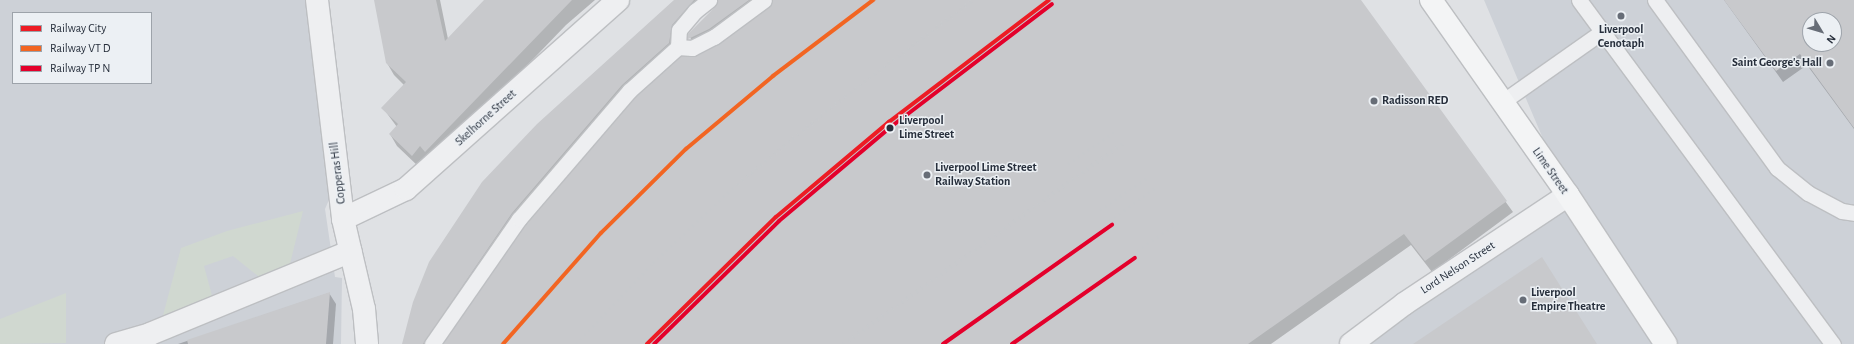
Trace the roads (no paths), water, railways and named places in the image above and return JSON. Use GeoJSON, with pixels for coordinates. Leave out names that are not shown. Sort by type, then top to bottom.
{"type":"FeatureCollection","features":[{"type":"Feature","properties":{"kind":"main road","name":"Lime Street"},"geometry":{"type":"LineString","coordinates":[[1431,0],[1568,195],[1666,344]]}},
{"type":"Feature","properties":{"kind":"street","name":"Copperas Hill"},"geometry":{"type":"LineString","coordinates":[[317,0],[343,219],[364,309],[367,344]]}},
{"type":"Feature","properties":{"kind":"street","name":"Skelhorne Street"},"geometry":{"type":"LineString","coordinates":[[343,219],[406,189],[618,0]]}},
{"type":"Feature","properties":{"kind":"street","name":"Lord Nelson Street"},"geometry":{"type":"LineString","coordinates":[[1351,344],[1404,304],[1568,195]]}},
{"type":"Feature","properties":{"kind":"street"},"geometry":{"type":"LineString","coordinates":[[116,344],[150,334],[351,251]]}},
{"type":"Feature","properties":{"kind":"lane"},"geometry":{"type":"LineString","coordinates":[[432,344],[519,219],[629,91],[678,47],[679,30],[695,11],[709,0]]}},
{"type":"Feature","properties":{"kind":"lane"},"geometry":{"type":"LineString","coordinates":[[678,47],[692,48],[714,38],[764,0]]}},
{"type":"Feature","properties":{"kind":"lane"},"geometry":{"type":"LineString","coordinates":[[1579,0],[1833,344]]}},
{"type":"Feature","properties":{"kind":"lane"},"geometry":{"type":"LineString","coordinates":[[1655,0],[1777,168],[1808,193],[1842,211],[1854,213]]}},
{"type":"Feature","properties":{"kind":"lane"},"geometry":{"type":"LineString","coordinates":[[1502,102],[1602,31]]}},
{"type":"Feature","properties":{"kind":"railway"},"geometry":{"type":"LineString","coordinates":[[576,344],[653,263],[737,184],[845,96],[973,0]]}},
{"type":"Feature","properties":{"kind":"railway"},"geometry":{"type":"LineString","coordinates":[[1068,164],[1114,132]]}},
{"type":"Feature","properties":{"kind":"railway"},"geometry":{"type":"LineString","coordinates":[[843,344],[1123,143]]}},
{"type":"Feature","properties":{"kind":"railway"},"geometry":{"type":"LineString","coordinates":[[1100,210],[1148,177]]}},
{"type":"Feature","properties":{"kind":"railway"},"geometry":{"type":"LineString","coordinates":[[1109,221],[1155,188]]}},
{"type":"Feature","properties":{"kind":"railway"},"geometry":{"type":"LineString","coordinates":[[1132,254],[1181,221]]}},
{"type":"Feature","properties":{"kind":"rail line","name":"City"},"geometry":{"type":"LineString","coordinates":[[647,344],[776,217],[889,122],[1049,0]]}},
{"type":"Feature","properties":{"kind":"place","name":"Liverpool Cenotaph"},"geometry":{"type":"Point","coordinates":[1621,16]}},
{"type":"Feature","properties":{"kind":"place","name":"Saint George's Hall"},"geometry":{"type":"Point","coordinates":[1830,63]}},
{"type":"Feature","properties":{"kind":"place","name":"Radisson RED"},"geometry":{"type":"Point","coordinates":[1374,101]}},
{"type":"Feature","properties":{"kind":"place","name":"Liverpool Lime Street"},"geometry":{"type":"Point","coordinates":[890,128]}},
{"type":"Feature","properties":{"kind":"place","name":"Liverpool Lime Street Railway Station"},"geometry":{"type":"Point","coordinates":[927,175]}},
{"type":"Feature","properties":{"kind":"place","name":"Liverpool Empire Theatre"},"geometry":{"type":"Point","coordinates":[1523,300]}}]}
